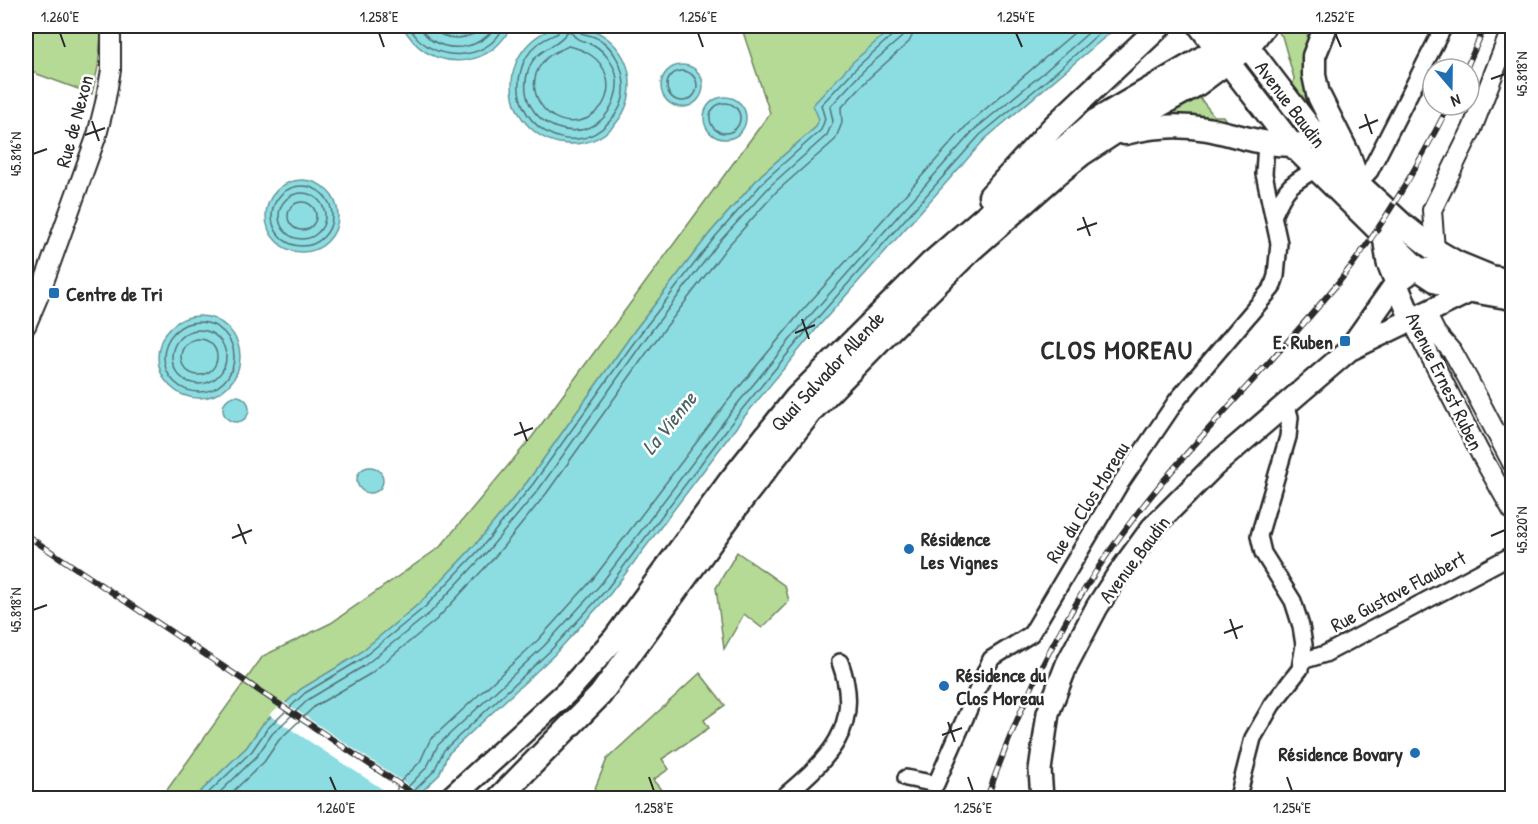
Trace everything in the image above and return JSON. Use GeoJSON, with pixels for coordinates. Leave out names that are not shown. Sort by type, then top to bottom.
{"type":"FeatureCollection","features":[{"type":"Feature","properties":{"kind":"main road"},"geometry":{"type":"LineString","coordinates":[[931,263],[1053,127],[1160,26]]}},
{"type":"Feature","properties":{"kind":"main road"},"geometry":{"type":"LineString","coordinates":[[1200,26],[1231,38]]}},
{"type":"Feature","properties":{"kind":"main road","name":"Avenue Baudin"},"geometry":{"type":"LineString","coordinates":[[1231,38],[1264,26]]}},
{"type":"Feature","properties":{"kind":"main road"},"geometry":{"type":"LineString","coordinates":[[1312,26],[1314,75],[1318,94],[1349,156],[1359,183]]}},
{"type":"Feature","properties":{"kind":"main road"},"geometry":{"type":"LineString","coordinates":[[1314,56],[1326,26]]}},
{"type":"Feature","properties":{"kind":"main road","name":"Quai Salvador Allende"},"geometry":{"type":"LineString","coordinates":[[451,798],[568,691],[615,638],[730,482],[796,398],[931,263],[1095,121],[1184,70],[1231,38]]}},
{"type":"Feature","properties":{"kind":"main road","name":"Quai Salvador Allende"},"geometry":{"type":"LineString","coordinates":[[500,798],[600,695],[741,501],[813,409],[972,249],[1082,153],[1137,118],[1191,89],[1231,38]]}},
{"type":"Feature","properties":{"kind":"main road","name":"Avenue Baudin"},"geometry":{"type":"LineString","coordinates":[[1231,38],[1339,166],[1403,225],[1430,257]]}},
{"type":"Feature","properties":{"kind":"main road","name":"Avenue Baudin"},"geometry":{"type":"LineString","coordinates":[[1231,38],[1292,145],[1384,237],[1430,257]]}},
{"type":"Feature","properties":{"kind":"main road"},"geometry":{"type":"LineString","coordinates":[[1104,140],[1142,129],[1182,126],[1207,129],[1266,143],[1292,145],[1320,142]]}},
{"type":"Feature","properties":{"kind":"main road"},"geometry":{"type":"LineString","coordinates":[[1266,143],[1312,166]]}},
{"type":"Feature","properties":{"kind":"main road"},"geometry":{"type":"LineString","coordinates":[[1384,237],[1388,264],[1396,284]]}},
{"type":"Feature","properties":{"kind":"main road"},"geometry":{"type":"LineString","coordinates":[[1430,257],[1457,263],[1502,279]]}},
{"type":"Feature","properties":{"kind":"main road"},"geometry":{"type":"LineString","coordinates":[[1430,257],[1471,291],[1512,298]]}},
{"type":"Feature","properties":{"kind":"main road"},"geometry":{"type":"LineString","coordinates":[[1419,316],[1430,257]]}},
{"type":"Feature","properties":{"kind":"main road","name":"Avenue Baudin"},"geometry":{"type":"LineString","coordinates":[[1042,798],[1040,770],[1048,713],[1067,664],[1097,607],[1152,528],[1214,466],[1348,351],[1396,284],[1430,257]]}},
{"type":"Feature","properties":{"kind":"main road","name":"Avenue Ernest Ruben"},"geometry":{"type":"LineString","coordinates":[[1396,284],[1419,316]]}},
{"type":"Feature","properties":{"kind":"main road","name":"Avenue Baudin"},"geometry":{"type":"LineString","coordinates":[[1348,351],[1471,291]]}},
{"type":"Feature","properties":{"kind":"street","name":"Rue de Nexon"},"geometry":{"type":"LineString","coordinates":[[26,326],[49,271],[97,135],[111,70],[111,26]]}},
{"type":"Feature","properties":{"kind":"street"},"geometry":{"type":"LineString","coordinates":[[1359,183],[1370,171],[1444,26]]}},
{"type":"Feature","properties":{"kind":"street"},"geometry":{"type":"LineString","coordinates":[[1430,257],[1432,210],[1472,129],[1512,27]]}},
{"type":"Feature","properties":{"kind":"street","name":"Rue du Clos Moreau"},"geometry":{"type":"LineString","coordinates":[[906,778],[936,784],[991,659],[1031,634],[1120,484],[1177,400],[1272,288],[1280,253],[1274,214],[1266,191],[1264,174],[1266,143]]}},
{"type":"Feature","properties":{"kind":"street"},"geometry":{"type":"LineString","coordinates":[[1274,214],[1284,192],[1312,166]]}},
{"type":"Feature","properties":{"kind":"street"},"geometry":{"type":"LineString","coordinates":[[1403,225],[1432,210]]}},
{"type":"Feature","properties":{"kind":"street","name":"Avenue Ernest Ruben"},"geometry":{"type":"LineString","coordinates":[[1419,316],[1454,354],[1512,463]]}},
{"type":"Feature","properties":{"kind":"street","name":"Avenue Ernest Ruben"},"geometry":{"type":"LineString","coordinates":[[1419,316],[1480,453],[1512,510]]}},
{"type":"Feature","properties":{"kind":"street"},"geometry":{"type":"LineString","coordinates":[[1239,798],[1253,738],[1272,705],[1300,669],[1304,645],[1293,601],[1263,553],[1259,536],[1288,437],[1290,417],[1286,404]]}},
{"type":"Feature","properties":{"kind":"street","name":"Rue Gustave Flaubert"},"geometry":{"type":"LineString","coordinates":[[1302,661],[1325,654],[1512,555]]}},
{"type":"Feature","properties":{"kind":"street"},"geometry":{"type":"LineString","coordinates":[[782,798],[819,766],[837,742],[844,727],[848,682],[840,662]]}},
{"type":"Feature","properties":{"kind":"green space"},"geometry":{"type":"Polygon","coordinates":[[[26,26],[102,26],[98,67],[92,94],[26,70],[26,26]]]}},
{"type":"Feature","properties":{"kind":"green space"},"geometry":{"type":"Polygon","coordinates":[[[741,26],[897,26],[820,119],[816,127],[761,175],[710,233],[635,330],[528,481],[476,544],[421,602],[356,656],[301,689],[262,725],[247,747],[194,798],[156,798],[167,790],[263,656],[331,623],[440,547],[532,437],[770,113],[741,26]]]}},
{"type":"Feature","properties":{"kind":"green space"},"geometry":{"type":"Polygon","coordinates":[[[1278,26],[1308,26],[1306,56],[1332,138],[1293,85],[1294,78],[1282,36],[1275,30],[1278,26]]]}},
{"type":"Feature","properties":{"kind":"green space"},"geometry":{"type":"Polygon","coordinates":[[[1196,93],[1214,116],[1223,116],[1229,126],[1149,120],[1196,93]]]}},
{"type":"Feature","properties":{"kind":"green space"},"geometry":{"type":"Polygon","coordinates":[[[737,552],[785,586],[789,601],[762,628],[744,614],[724,649],[716,588],[737,552]]]}},
{"type":"Feature","properties":{"kind":"green space"},"geometry":{"type":"Polygon","coordinates":[[[700,673],[725,705],[704,720],[709,728],[662,759],[669,769],[653,780],[668,798],[591,798],[607,759],[700,673]]]}},
{"type":"Feature","properties":{"kind":"water"},"geometry":{"type":"Polygon","coordinates":[[[403,26],[511,26],[503,39],[492,49],[480,56],[452,61],[438,58],[425,51],[413,41],[403,26]]]}},
{"type":"Feature","properties":{"kind":"water"},"geometry":{"type":"Polygon","coordinates":[[[571,26],[594,30],[613,43],[626,62],[630,85],[626,108],[613,127],[594,140],[571,144],[548,140],[529,127],[516,108],[512,85],[516,62],[529,43],[548,30],[571,26]]]}},
{"type":"Feature","properties":{"kind":"water","name":"La Vienne"},"geometry":{"type":"Polygon","coordinates":[[[894,26],[1118,26],[985,139],[818,327],[744,417],[610,594],[554,655],[448,754],[439,775],[415,798],[194,798],[247,747],[262,725],[301,689],[356,656],[421,602],[476,544],[528,481],[635,330],[710,233],[761,175],[816,127],[819,119],[813,105],[853,62],[894,26]]]}},
{"type":"Feature","properties":{"kind":"water"},"geometry":{"type":"Polygon","coordinates":[[[682,65],[697,71],[703,86],[697,101],[682,107],[667,101],[661,86],[667,71],[682,65]]]}},
{"type":"Feature","properties":{"kind":"water"},"geometry":{"type":"Polygon","coordinates":[[[725,97],[740,103],[746,118],[740,133],[725,139],[710,133],[704,118],[710,103],[725,97]]]}},
{"type":"Feature","properties":{"kind":"water"},"geometry":{"type":"Polygon","coordinates":[[[309,180],[328,190],[336,202],[338,216],[336,230],[328,242],[316,250],[295,252],[276,242],[268,230],[266,209],[276,190],[288,182],[309,180]]]}},
{"type":"Feature","properties":{"kind":"water"},"geometry":{"type":"Polygon","coordinates":[[[199,316],[215,319],[228,328],[237,341],[240,357],[237,373],[228,386],[215,395],[199,398],[183,395],[170,386],[161,373],[158,357],[161,341],[170,328],[183,319],[199,316]]]}},
{"type":"Feature","properties":{"kind":"water"},"geometry":{"type":"Polygon","coordinates":[[[236,396],[245,400],[249,409],[245,418],[236,422],[227,418],[223,409],[227,400],[236,396]]]}},
{"type":"Feature","properties":{"kind":"water"},"geometry":{"type":"Polygon","coordinates":[[[370,467],[379,471],[383,480],[379,489],[370,493],[361,489],[357,480],[361,471],[370,467]]]}},
{"type":"Feature","properties":{"kind":"pier"},"geometry":{"type":"Polygon","coordinates":[[[284,702],[423,795],[419,798],[396,798],[269,715],[284,702]]]}},
{"type":"Feature","properties":{"kind":"railway"},"geometry":{"type":"LineString","coordinates":[[1471,57],[1485,26]]}},
{"type":"Feature","properties":{"kind":"railway"},"geometry":{"type":"LineString","coordinates":[[987,798],[1032,686],[1069,615],[1112,547],[1161,484],[1342,278],[1400,195],[1443,117]]}},
{"type":"Feature","properties":{"kind":"railway"},"geometry":{"type":"LineString","coordinates":[[26,535],[420,798]]}},
{"type":"Feature","properties":{"kind":"place","name":"Centre de Tri"},"geometry":{"type":"Point","coordinates":[54,293]}},
{"type":"Feature","properties":{"kind":"place","name":"E. Ruben"},"geometry":{"type":"Point","coordinates":[1345,341]}},
{"type":"Feature","properties":{"kind":"place","name":"Résidence Les Vignes"},"geometry":{"type":"Point","coordinates":[909,549]}},
{"type":"Feature","properties":{"kind":"place","name":"Résidence du Clos Moreau"},"geometry":{"type":"Point","coordinates":[944,686]}},
{"type":"Feature","properties":{"kind":"place","name":"Résidence Bovary"},"geometry":{"type":"Point","coordinates":[1415,753]}},
{"type":"Feature","properties":{"kind":"district","name":"CLOS MOREAU"},"geometry":{"type":"Point","coordinates":[1117,349]}}]}
